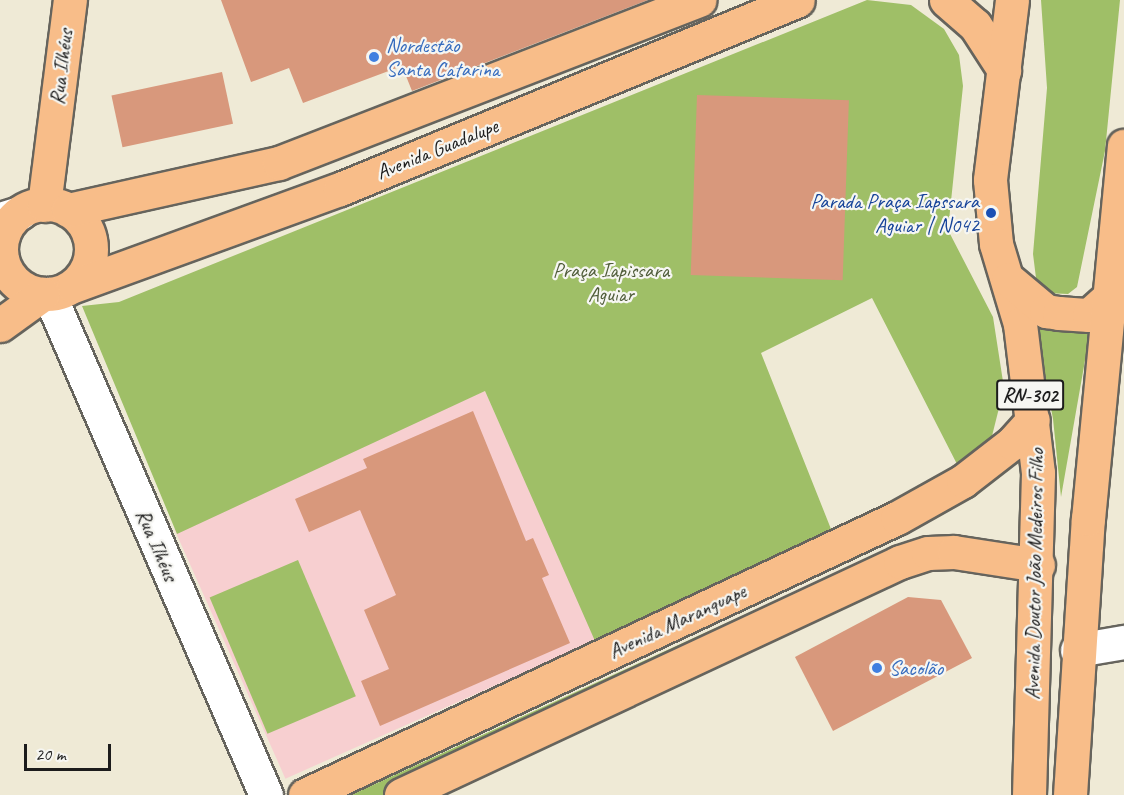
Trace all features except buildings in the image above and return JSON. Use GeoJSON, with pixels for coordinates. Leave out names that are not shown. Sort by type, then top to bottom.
{"type":"FeatureCollection","features":[{"type":"Feature","properties":{"kind":"main road","name":"Rua Ilhéus"},"geometry":{"type":"LineString","coordinates":[[33,212],[70,0]]}},
{"type":"Feature","properties":{"kind":"main road","name":"Avenida Guadalupe"},"geometry":{"type":"LineString","coordinates":[[33,212],[279,163],[699,0]]}},
{"type":"Feature","properties":{"kind":"main road"},"geometry":{"type":"LineString","coordinates":[[623,72],[644,51],[728,15],[733,0]]}},
{"type":"Feature","properties":{"kind":"main road","name":"Avenida Guadalupe"},"geometry":{"type":"LineString","coordinates":[[0,325],[55,291],[340,189],[798,0]]}},
{"type":"Feature","properties":{"kind":"main road"},"geometry":{"type":"LineString","coordinates":[[946,0],[975,25],[1004,70]]}},
{"type":"Feature","properties":{"kind":"main road","name":"Avenida Doutor João Medeiros Filho"},"geometry":{"type":"LineString","coordinates":[[1012,0],[990,180],[996,244],[1020,324],[1033,420],[1038,565],[1029,795]]}},
{"type":"Feature","properties":{"kind":"main road","name":"Avenida Doutor João Medeiros Filho"},"geometry":{"type":"LineString","coordinates":[[1070,795],[1077,650],[1124,147]]}},
{"type":"Feature","properties":{"kind":"main road"},"geometry":{"type":"LineString","coordinates":[[33,212],[86,228],[91,253],[88,266],[55,291],[24,289],[2,266],[4,234],[33,212]]}},
{"type":"Feature","properties":{"kind":"main road"},"geometry":{"type":"LineString","coordinates":[[1008,279],[1046,310],[1059,313],[1089,315],[1111,295]]}},
{"type":"Feature","properties":{"kind":"main road","name":"Avenida Maranguape"},"geometry":{"type":"LineString","coordinates":[[305,795],[851,539],[963,482],[1012,443],[1033,420]]}},
{"type":"Feature","properties":{"kind":"main road"},"geometry":{"type":"LineString","coordinates":[[851,539],[870,578]]}},
{"type":"Feature","properties":{"kind":"main road","name":"Avenida Maranguape"},"geometry":{"type":"LineString","coordinates":[[402,795],[928,553],[978,553],[1038,565]]}},
{"type":"Feature","properties":{"kind":"street","name":"Rua Ilhéus"},"geometry":{"type":"LineString","coordinates":[[55,291],[266,795]]}},
{"type":"Feature","properties":{"kind":"street"},"geometry":{"type":"LineString","coordinates":[[1077,650],[1124,642]]}},
{"type":"Feature","properties":{"kind":"shaded area"},"geometry":{"type":"Polygon","coordinates":[[[485,391],[596,640],[285,779],[174,529],[485,391]]]}},
{"type":"Feature","properties":{"kind":"green space","name":"Praça Iapissara Aguiar"},"geometry":{"type":"Polygon","coordinates":[[[867,0],[911,5],[944,29],[959,55],[963,86],[948,230],[993,317],[1004,388],[991,440],[960,470],[872,298],[761,353],[831,529],[595,641],[485,391],[177,534],[82,306],[119,302],[867,0]]]}},
{"type":"Feature","properties":{"kind":"green space"},"geometry":{"type":"Polygon","coordinates":[[[1041,0],[1120,0],[1105,151],[1077,287],[1068,294],[1046,293],[1037,286],[1033,254],[1047,88],[1041,0]]]}},
{"type":"Feature","properties":{"kind":"green space"},"geometry":{"type":"Polygon","coordinates":[[[1036,327],[1090,332],[1061,497],[1053,419],[1036,327]]]}},
{"type":"Feature","properties":{"kind":"green space"},"geometry":{"type":"Polygon","coordinates":[[[298,560],[356,696],[267,734],[210,598],[298,560]]]}},
{"type":"Feature","properties":{"kind":"green space"},"geometry":{"type":"Polygon","coordinates":[[[842,570],[850,576],[390,795],[351,795],[842,570]]]}},
{"type":"Feature","properties":{"kind":"place","name":"Nordestão Santa Catarina"},"geometry":{"type":"Point","coordinates":[374,57]}},
{"type":"Feature","properties":{"kind":"place","name":"Parada Praça Iapssara Aguiar | N042"},"geometry":{"type":"Point","coordinates":[991,213]}},
{"type":"Feature","properties":{"kind":"place","name":"Sacolão"},"geometry":{"type":"Point","coordinates":[877,668]}}]}
